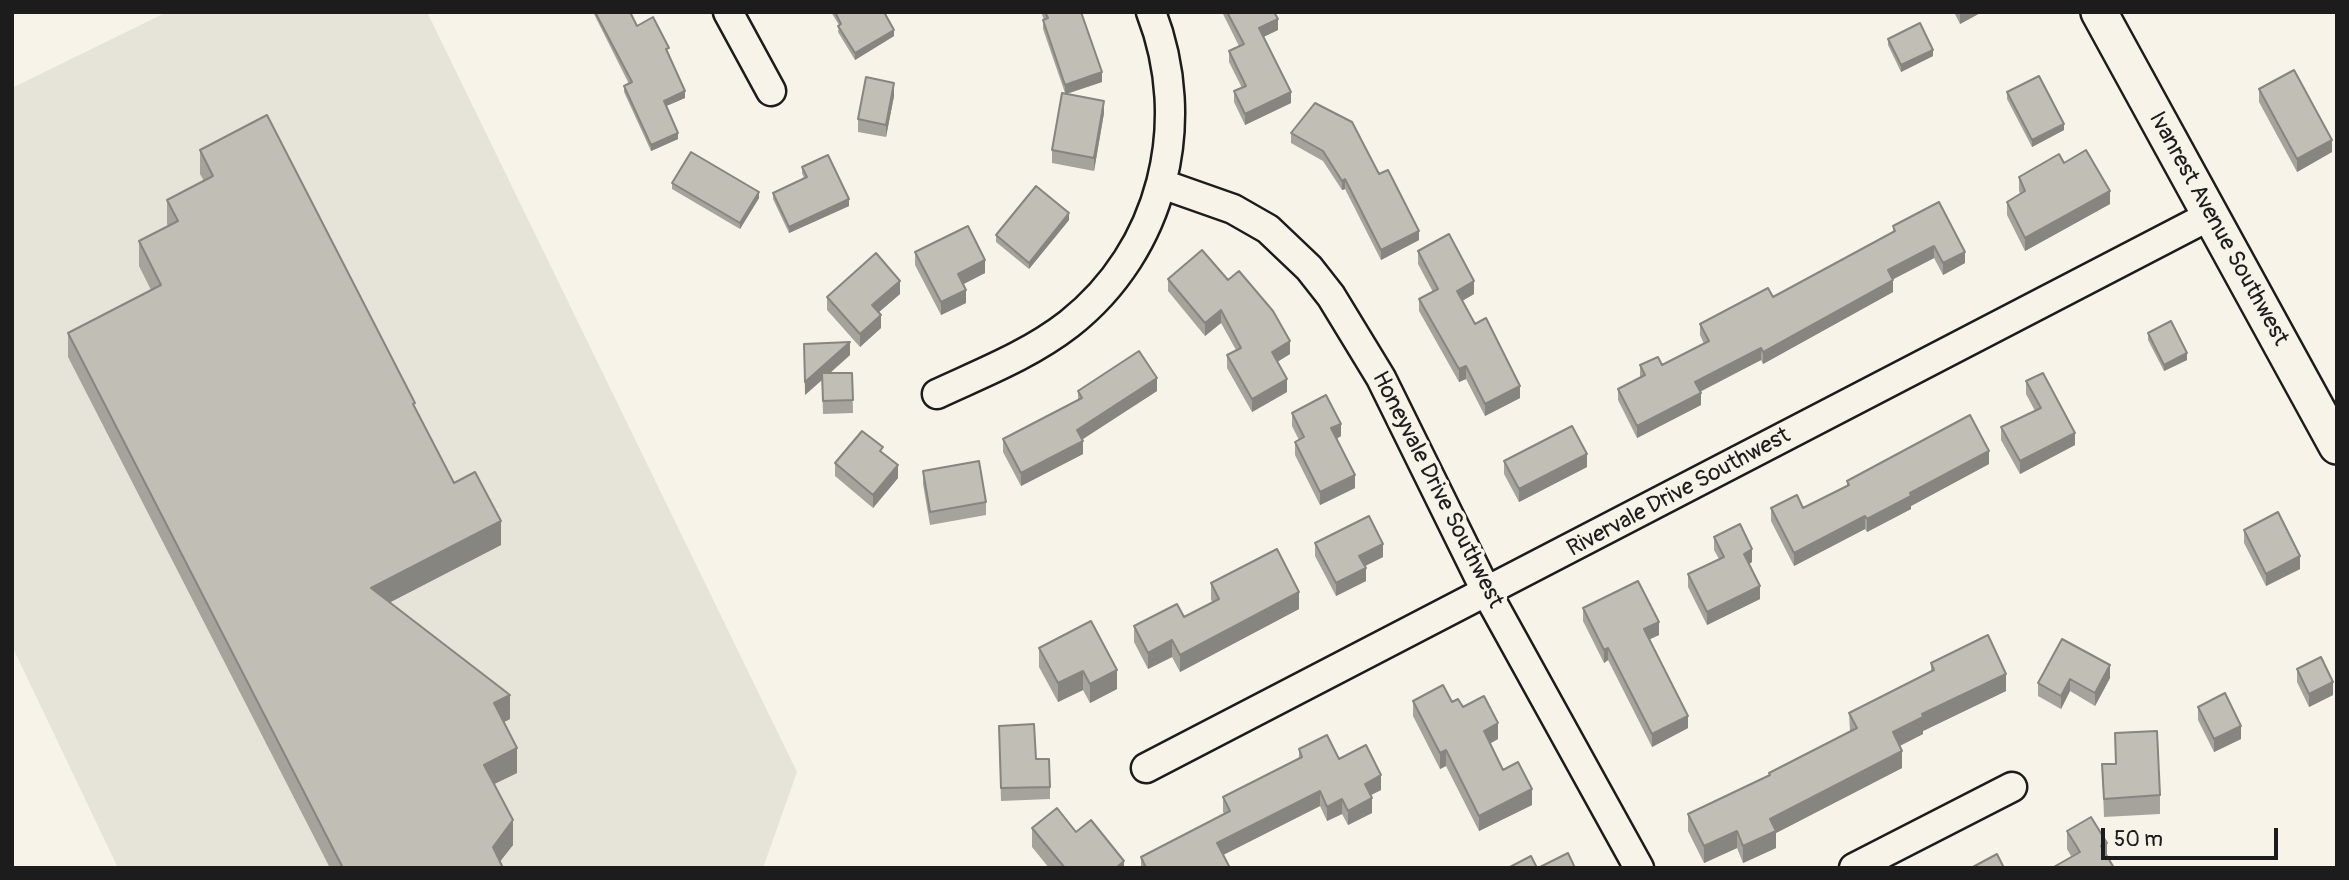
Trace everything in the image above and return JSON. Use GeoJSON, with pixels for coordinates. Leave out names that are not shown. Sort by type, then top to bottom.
{"type":"FeatureCollection","features":[{"type":"Feature","properties":{"kind":"street"},"geometry":{"type":"LineString","coordinates":[[728,12],[771,91]]}},
{"type":"Feature","properties":{"kind":"street"},"geometry":{"type":"LineString","coordinates":[[937,394],[1018,356],[1052,336],[1107,288],[1135,248],[1149,222],[1162,184],[1168,149],[1170,94],[1167,71],[1151,12]]}},
{"type":"Feature","properties":{"kind":"street","name":"Ivanrest Avenue Southwest"},"geometry":{"type":"LineString","coordinates":[[2099,12],[2337,446]]}},
{"type":"Feature","properties":{"kind":"street","name":"Honeyvale Drive Southwest"},"geometry":{"type":"LineString","coordinates":[[1162,184],[1248,216],[1282,240],[1319,279],[1381,378],[1487,593],[1639,868]]}},
{"type":"Feature","properties":{"kind":"street","name":"Rivervale Drive Southwest"},"geometry":{"type":"LineString","coordinates":[[1146,768],[2211,215]]}},
{"type":"Feature","properties":{"kind":"street"},"geometry":{"type":"LineString","coordinates":[[1854,868],[2012,787]]}},
{"type":"Feature","properties":{"kind":"shaded area"},"geometry":{"type":"Polygon","coordinates":[[[167,12],[427,12],[797,772],[763,868],[118,868],[12,646],[12,88],[167,12]]]}},
{"type":"Feature","properties":{"kind":"building"},"geometry":{"type":"Polygon","coordinates":[[[595,12],[630,12],[637,26],[653,17],[669,48],[666,49],[685,91],[664,101],[678,133],[651,145],[624,86],[632,82],[595,12]]]}},
{"type":"Feature","properties":{"kind":"building"},"geometry":{"type":"Polygon","coordinates":[[[835,12],[884,12],[894,30],[855,53],[838,26],[841,24],[835,12]]]}},
{"type":"Feature","properties":{"kind":"building"},"geometry":{"type":"Polygon","coordinates":[[[1045,12],[1081,12],[1102,72],[1065,85],[1043,20],[1048,18],[1045,12]]]}},
{"type":"Feature","properties":{"kind":"building"},"geometry":{"type":"Polygon","coordinates":[[[1227,12],[1274,12],[1278,19],[1259,28],[1291,92],[1245,114],[1234,91],[1246,86],[1229,51],[1244,44],[1227,12]]]}},
{"type":"Feature","properties":{"kind":"building"},"geometry":{"type":"Polygon","coordinates":[[[1920,23],[1933,50],[1901,65],[1888,39],[1920,23]]]}},
{"type":"Feature","properties":{"kind":"building"},"geometry":{"type":"Polygon","coordinates":[[[2294,70],[2332,140],[2297,159],[2259,89],[2294,70]]]}},
{"type":"Feature","properties":{"kind":"building"},"geometry":{"type":"Polygon","coordinates":[[[2039,76],[2064,124],[2032,140],[2007,92],[2039,76]]]}},
{"type":"Feature","properties":{"kind":"building"},"geometry":{"type":"Polygon","coordinates":[[[866,77],[894,83],[886,125],[858,119],[866,77]]]}},
{"type":"Feature","properties":{"kind":"building"},"geometry":{"type":"Polygon","coordinates":[[[1062,93],[1104,101],[1094,158],[1052,150],[1062,93]]]}},
{"type":"Feature","properties":{"kind":"building"},"geometry":{"type":"Polygon","coordinates":[[[1315,103],[1352,122],[1379,174],[1388,170],[1419,231],[1381,250],[1345,179],[1342,181],[1323,151],[1291,133],[1315,103]]]}},
{"type":"Feature","properties":{"kind":"building"},"geometry":{"type":"Polygon","coordinates":[[[267,115],[454,483],[475,472],[501,521],[371,588],[510,695],[494,703],[517,748],[484,765],[513,820],[493,847],[503,868],[343,868],[68,333],[161,285],[139,241],[178,221],[167,200],[213,176],[200,150],[267,115]]]}},
{"type":"Feature","properties":{"kind":"building"},"geometry":{"type":"Polygon","coordinates":[[[2086,150],[2110,191],[2025,238],[2007,202],[2025,191],[2019,177],[2059,154],[2064,163],[2086,150]]]}},
{"type":"Feature","properties":{"kind":"building"},"geometry":{"type":"Polygon","coordinates":[[[691,152],[759,192],[740,223],[672,183],[691,152]]]}},
{"type":"Feature","properties":{"kind":"building"},"geometry":{"type":"Polygon","coordinates":[[[828,155],[849,199],[789,227],[773,193],[807,177],[802,167],[828,155]]]}},
{"type":"Feature","properties":{"kind":"building"},"geometry":{"type":"Polygon","coordinates":[[[1036,186],[1069,213],[1029,263],[996,235],[1036,186]]]}},
{"type":"Feature","properties":{"kind":"building"},"geometry":{"type":"Polygon","coordinates":[[[1939,202],[1965,252],[1943,263],[1934,246],[1888,270],[1893,280],[1763,352],[1761,348],[1695,382],[1701,393],[1637,426],[1618,389],[1645,375],[1640,365],[1658,357],[1662,365],[1709,341],[1700,324],[1768,288],[1773,297],[1895,231],[1893,226],[1939,202]]]}},
{"type":"Feature","properties":{"kind":"building"},"geometry":{"type":"Polygon","coordinates":[[[968,226],[985,260],[958,274],[966,290],[941,302],[915,252],[968,226]]]}},
{"type":"Feature","properties":{"kind":"building"},"geometry":{"type":"Polygon","coordinates":[[[1449,234],[1474,281],[1457,291],[1475,324],[1486,318],[1520,386],[1485,404],[1466,366],[1459,369],[1419,299],[1438,289],[1418,251],[1449,234]]]}},
{"type":"Feature","properties":{"kind":"building"},"geometry":{"type":"Polygon","coordinates":[[[1202,250],[1228,280],[1239,271],[1273,311],[1290,341],[1272,352],[1287,379],[1252,399],[1227,355],[1241,348],[1221,310],[1205,323],[1168,279],[1202,250]]]}},
{"type":"Feature","properties":{"kind":"building"},"geometry":{"type":"Polygon","coordinates":[[[876,253],[900,281],[872,305],[881,315],[860,334],[827,297],[876,253]]]}},
{"type":"Feature","properties":{"kind":"building"},"geometry":{"type":"Polygon","coordinates":[[[2171,321],[2187,353],[2164,365],[2148,333],[2171,321]]]}},
{"type":"Feature","properties":{"kind":"building"},"geometry":{"type":"Polygon","coordinates":[[[850,342],[805,382],[804,344],[850,342]]]}},
{"type":"Feature","properties":{"kind":"building"},"geometry":{"type":"Polygon","coordinates":[[[1139,351],[1157,378],[1077,430],[1083,441],[1021,473],[1003,439],[1082,398],[1078,391],[1139,351]]]}},
{"type":"Feature","properties":{"kind":"building"},"geometry":{"type":"Polygon","coordinates":[[[822,373],[852,373],[853,400],[823,401],[822,373]]]}},
{"type":"Feature","properties":{"kind":"building"},"geometry":{"type":"Polygon","coordinates":[[[2043,373],[2075,433],[2020,461],[2001,427],[2041,408],[2026,381],[2043,373]]]}},
{"type":"Feature","properties":{"kind":"building"},"geometry":{"type":"Polygon","coordinates":[[[1326,395],[1341,424],[1331,428],[1355,475],[1320,492],[1295,442],[1304,437],[1292,413],[1326,395]]]}},
{"type":"Feature","properties":{"kind":"building"},"geometry":{"type":"Polygon","coordinates":[[[1970,415],[1989,451],[1910,493],[1911,496],[1867,519],[1865,516],[1794,553],[1771,508],[1797,495],[1803,508],[1849,485],[1847,481],[1970,415]]]}},
{"type":"Feature","properties":{"kind":"building"},"geometry":{"type":"Polygon","coordinates":[[[1572,426],[1587,454],[1519,489],[1504,461],[1572,426]]]}},
{"type":"Feature","properties":{"kind":"building"},"geometry":{"type":"Polygon","coordinates":[[[862,431],[883,447],[880,451],[898,465],[873,495],[835,463],[862,431]]]}},
{"type":"Feature","properties":{"kind":"building"},"geometry":{"type":"Polygon","coordinates":[[[979,461],[986,502],[930,512],[923,471],[979,461]]]}},
{"type":"Feature","properties":{"kind":"building"},"geometry":{"type":"Polygon","coordinates":[[[2278,512],[2300,556],[2266,574],[2244,530],[2278,512]]]}},
{"type":"Feature","properties":{"kind":"building"},"geometry":{"type":"Polygon","coordinates":[[[1369,516],[1383,544],[1359,556],[1366,568],[1336,583],[1315,543],[1369,516]]]}},
{"type":"Feature","properties":{"kind":"building"},"geometry":{"type":"Polygon","coordinates":[[[1740,524],[1752,549],[1744,554],[1760,586],[1707,612],[1688,574],[1724,557],[1714,537],[1740,524]]]}},
{"type":"Feature","properties":{"kind":"building"},"geometry":{"type":"Polygon","coordinates":[[[1277,549],[1299,592],[1180,655],[1172,640],[1148,653],[1134,626],[1177,604],[1184,617],[1219,599],[1211,583],[1277,549]]]}},
{"type":"Feature","properties":{"kind":"building"},"geometry":{"type":"Polygon","coordinates":[[[1638,581],[1659,622],[1644,629],[1688,716],[1652,734],[1608,648],[1604,650],[1583,608],[1638,581]]]}},
{"type":"Feature","properties":{"kind":"building"},"geometry":{"type":"Polygon","coordinates":[[[1091,621],[1117,670],[1090,684],[1083,671],[1058,683],[1039,648],[1091,621]]]}},
{"type":"Feature","properties":{"kind":"building"},"geometry":{"type":"Polygon","coordinates":[[[1988,635],[2006,674],[1922,714],[1923,717],[1893,732],[1902,751],[1770,819],[1776,831],[1743,846],[1737,831],[1704,846],[1688,814],[1770,775],[1769,773],[1857,728],[1849,713],[1934,670],[1931,663],[1988,635]]]}},
{"type":"Feature","properties":{"kind":"building"},"geometry":{"type":"Polygon","coordinates":[[[2062,639],[2110,665],[2095,693],[2070,679],[2061,696],[2038,683],[2062,639]]]}},
{"type":"Feature","properties":{"kind":"building"},"geometry":{"type":"Polygon","coordinates":[[[2321,657],[2333,682],[2309,694],[2297,669],[2321,657]]]}},
{"type":"Feature","properties":{"kind":"building"},"geometry":{"type":"Polygon","coordinates":[[[1443,685],[1452,702],[1458,699],[1463,707],[1484,696],[1498,723],[1484,731],[1503,770],[1518,762],[1532,789],[1479,816],[1446,750],[1440,753],[1413,701],[1443,685]]]}},
{"type":"Feature","properties":{"kind":"building"},"geometry":{"type":"Polygon","coordinates":[[[2225,693],[2241,726],[2214,739],[2198,707],[2225,693]]]}},
{"type":"Feature","properties":{"kind":"building"},"geometry":{"type":"Polygon","coordinates":[[[1034,724],[1036,759],[1049,759],[1050,787],[1001,788],[999,726],[1034,724]]]}},
{"type":"Feature","properties":{"kind":"building"},"geometry":{"type":"Polygon","coordinates":[[[2157,731],[2160,795],[2104,799],[2102,764],[2116,764],[2115,733],[2157,731]]]}},
{"type":"Feature","properties":{"kind":"building"},"geometry":{"type":"Polygon","coordinates":[[[1327,735],[1339,759],[1366,745],[1381,775],[1365,784],[1372,798],[1348,811],[1342,799],[1327,807],[1320,791],[1217,843],[1230,868],[1146,868],[1141,857],[1230,811],[1223,797],[1302,757],[1299,749],[1327,735]]]}},
{"type":"Feature","properties":{"kind":"building"},"geometry":{"type":"Polygon","coordinates":[[[1057,808],[1076,832],[1091,820],[1124,861],[1116,868],[1065,868],[1032,828],[1057,808]]]}},
{"type":"Feature","properties":{"kind":"building"},"geometry":{"type":"Polygon","coordinates":[[[2091,817],[2107,843],[2101,846],[2114,868],[2052,868],[2080,852],[2067,831],[2091,817]]]}},
{"type":"Feature","properties":{"kind":"building"},"geometry":{"type":"Polygon","coordinates":[[[1568,853],[1575,868],[1538,868],[1568,853]]]}},
{"type":"Feature","properties":{"kind":"building"},"geometry":{"type":"Polygon","coordinates":[[[1997,854],[2004,868],[1971,868],[1997,854]]]}},
{"type":"Feature","properties":{"kind":"building"},"geometry":{"type":"Polygon","coordinates":[[[1531,856],[1537,868],[1508,868],[1531,856]]]}}]}
